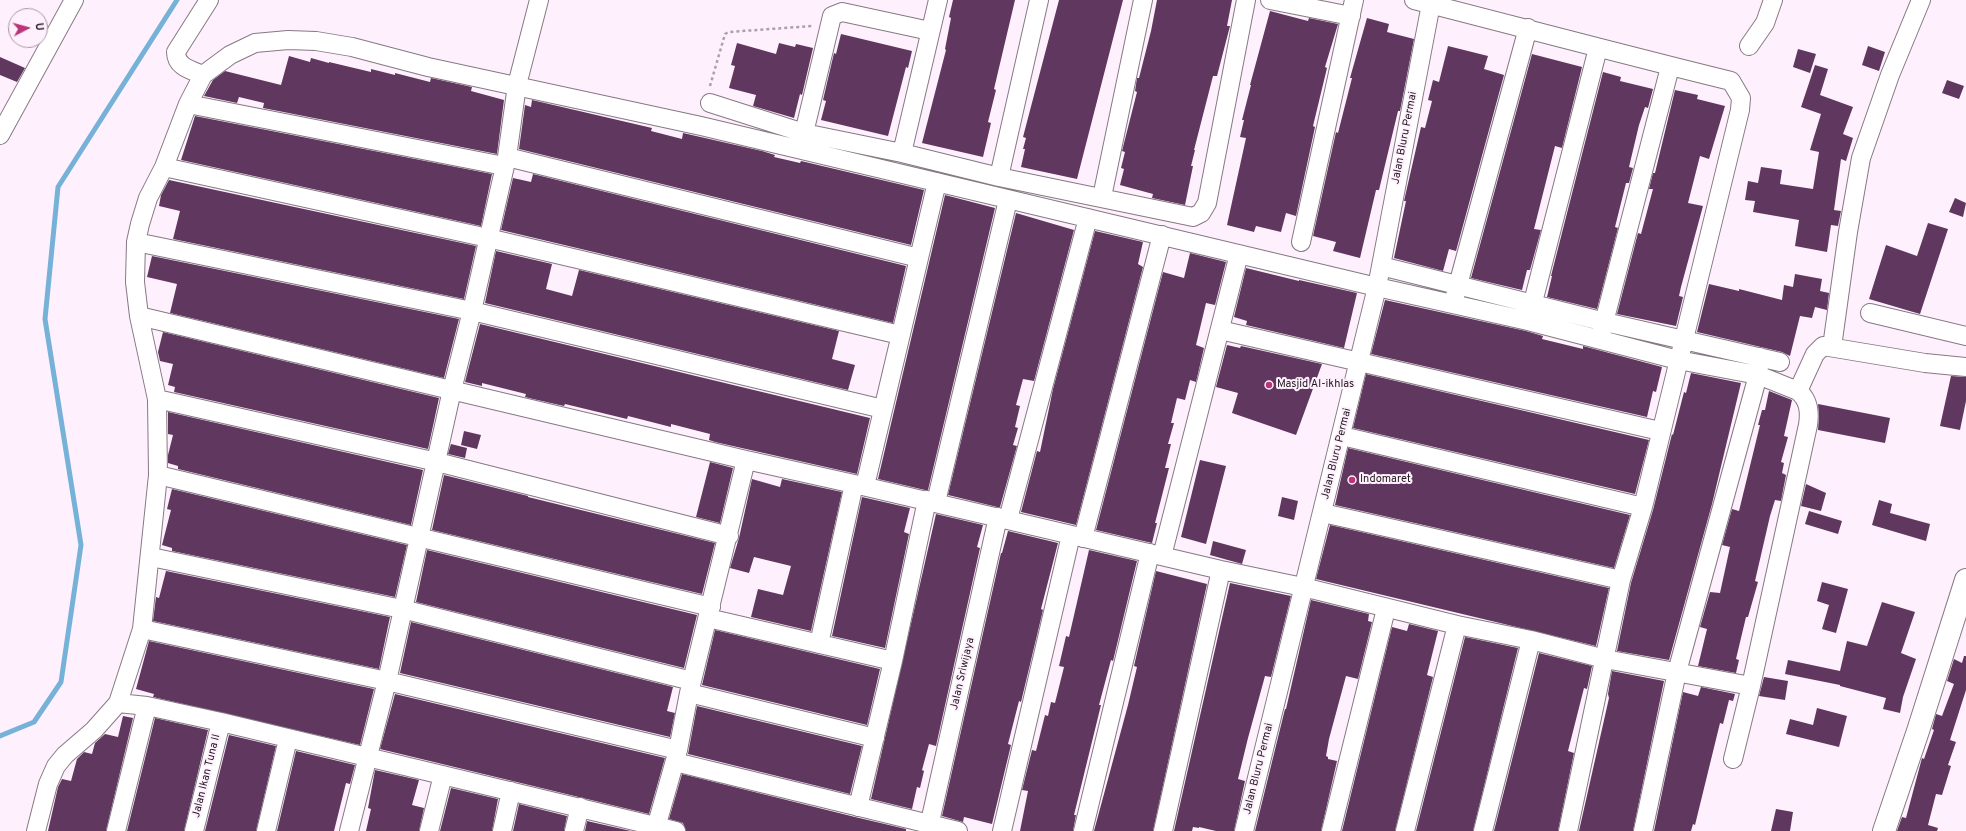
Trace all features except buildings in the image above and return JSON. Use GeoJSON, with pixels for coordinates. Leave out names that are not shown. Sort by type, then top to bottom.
{"type":"FeatureCollection","features":[{"type":"Feature","properties":{"kind":"street"},"geometry":{"type":"LineString","coordinates":[[0,135],[74,0]]}},
{"type":"Feature","properties":{"kind":"street"},"geometry":{"type":"LineString","coordinates":[[203,75],[179,64],[176,59],[176,52],[208,0]]}},
{"type":"Feature","properties":{"kind":"street"},"geometry":{"type":"LineString","coordinates":[[349,831],[387,681],[452,390],[472,311],[506,162],[517,85],[538,0]]}},
{"type":"Feature","properties":{"kind":"street"},"geometry":{"type":"LineString","coordinates":[[902,153],[938,0]]}},
{"type":"Feature","properties":{"kind":"street"},"geometry":{"type":"LineString","coordinates":[[999,178],[1039,0]]}},
{"type":"Feature","properties":{"kind":"street"},"geometry":{"type":"LineString","coordinates":[[1102,197],[1143,0]]}},
{"type":"Feature","properties":{"kind":"street"},"geometry":{"type":"LineString","coordinates":[[710,103],[804,133],[902,153],[999,178],[1102,197],[1180,216],[1193,217],[1201,213],[1207,203],[1246,0]]}},
{"type":"Feature","properties":{"kind":"street"},"geometry":{"type":"LineString","coordinates":[[1270,0],[1353,8],[1301,242]]}},
{"type":"Feature","properties":{"kind":"street"},"geometry":{"type":"LineString","coordinates":[[1750,46],[1765,23],[1773,0]]}},
{"type":"Feature","properties":{"kind":"street"},"geometry":{"type":"LineString","coordinates":[[1832,347],[1848,232],[1861,158],[1890,75],[1921,0]]}},
{"type":"Feature","properties":{"kind":"street"},"geometry":{"type":"LineString","coordinates":[[1422,2],[1528,28],[1670,67],[1731,81],[1741,98],[1740,110],[1660,431],[1643,507],[1621,580],[1568,831]]}},
{"type":"Feature","properties":{"kind":"street","name":"Jalan Bluru Permai"},"geometry":{"type":"LineString","coordinates":[[1244,831],[1303,587],[1342,436],[1377,287],[1422,2]]}},
{"type":"Feature","properties":{"kind":"street"},"geometry":{"type":"LineString","coordinates":[[804,133],[832,16],[842,12],[930,31]]}},
{"type":"Feature","properties":{"kind":"street"},"geometry":{"type":"LineString","coordinates":[[1452,303],[1459,286],[1528,28]]}},
{"type":"Feature","properties":{"kind":"street"},"geometry":{"type":"LineString","coordinates":[[36,831],[48,784],[56,766],[65,755],[94,730],[118,704],[142,629],[151,557],[158,475],[157,399],[139,316],[134,282],[136,242],[148,198],[164,167],[188,104],[203,75],[230,55],[255,43],[288,40],[316,41],[352,47],[428,67],[517,85],[701,126],[1008,200],[1528,321],[1678,360],[1758,375],[1798,391],[1808,404],[1810,412],[1808,425],[1751,686],[1733,759]]}},
{"type":"Feature","properties":{"kind":"street"},"geometry":{"type":"LineString","coordinates":[[1528,321],[1598,48]]}},
{"type":"Feature","properties":{"kind":"street"},"geometry":{"type":"LineString","coordinates":[[1600,340],[1670,67]]}},
{"type":"Feature","properties":{"kind":"street"},"geometry":{"type":"LineString","coordinates":[[188,104],[506,162],[919,258]]}},
{"type":"Feature","properties":{"kind":"street"},"geometry":{"type":"LineString","coordinates":[[164,167],[488,238],[900,335]]}},
{"type":"Feature","properties":{"kind":"street"},"geometry":{"type":"LineString","coordinates":[[818,644],[860,485],[883,409],[937,182]]}},
{"type":"Feature","properties":{"kind":"street"},"geometry":{"type":"LineString","coordinates":[[858,806],[931,501],[1008,200]]}},
{"type":"Feature","properties":{"kind":"street","name":"Jalan Sriwijaya"},"geometry":{"type":"LineString","coordinates":[[929,828],[1003,518],[1088,218]]}},
{"type":"Feature","properties":{"kind":"street"},"geometry":{"type":"LineString","coordinates":[[1002,831],[1077,536],[1162,236]]}},
{"type":"Feature","properties":{"kind":"street"},"geometry":{"type":"LineString","coordinates":[[136,242],[472,311],[883,409]]}},
{"type":"Feature","properties":{"kind":"street"},"geometry":{"type":"LineString","coordinates":[[1083,831],[1156,555],[1220,330],[1239,254]]}},
{"type":"Feature","properties":{"kind":"street"},"geometry":{"type":"LineString","coordinates":[[1381,266],[1459,286],[1534,302],[1605,322],[1780,362]]}},
{"type":"Feature","properties":{"kind":"street"},"geometry":{"type":"LineString","coordinates":[[1870,313],[1966,336]]}},
{"type":"Feature","properties":{"kind":"street"},"geometry":{"type":"LineString","coordinates":[[139,316],[746,460],[931,501],[1221,570],[1303,587],[1386,609],[1531,640],[1605,659],[1751,686]]}},
{"type":"Feature","properties":{"kind":"street"},"geometry":{"type":"LineString","coordinates":[[1220,330],[1660,431]]}},
{"type":"Feature","properties":{"kind":"street"},"geometry":{"type":"LineString","coordinates":[[1798,391],[1815,354],[1822,346],[1925,363],[1966,367]]}},
{"type":"Feature","properties":{"kind":"street"},"geometry":{"type":"LineString","coordinates":[[1642,831],[1677,672],[1758,375],[1760,357]]}},
{"type":"Feature","properties":{"kind":"street"},"geometry":{"type":"LineString","coordinates":[[157,399],[437,462],[729,536]]}},
{"type":"Feature","properties":{"kind":"street"},"geometry":{"type":"LineString","coordinates":[[1342,436],[1643,507]]}},
{"type":"Feature","properties":{"kind":"street"},"geometry":{"type":"LineString","coordinates":[[656,829],[677,756],[691,687],[729,536],[746,460]]}},
{"type":"Feature","properties":{"kind":"street"},"geometry":{"type":"LineString","coordinates":[[158,475],[419,537],[709,613],[818,644],[893,661]]}},
{"type":"Feature","properties":{"kind":"street"},"geometry":{"type":"LineString","coordinates":[[1323,513],[1621,580]]}},
{"type":"Feature","properties":{"kind":"street"},"geometry":{"type":"LineString","coordinates":[[151,557],[402,609],[875,738]]}},
{"type":"Feature","properties":{"kind":"street"},"geometry":{"type":"LineString","coordinates":[[1163,831],[1221,570]]}},
{"type":"Feature","properties":{"kind":"street"},"geometry":{"type":"LineString","coordinates":[[1884,831],[1966,580]]}},
{"type":"Feature","properties":{"kind":"street"},"geometry":{"type":"LineString","coordinates":[[1331,831],[1386,609]]}},
{"type":"Feature","properties":{"kind":"street"},"geometry":{"type":"LineString","coordinates":[[1405,831],[1457,625]]}},
{"type":"Feature","properties":{"kind":"street"},"geometry":{"type":"LineString","coordinates":[[142,629],[387,681],[677,756],[858,806],[929,828],[958,831]]}},
{"type":"Feature","properties":{"kind":"street"},"geometry":{"type":"LineString","coordinates":[[1483,831],[1531,640]]}},
{"type":"Feature","properties":{"kind":"street"},"geometry":{"type":"LineString","coordinates":[[118,704],[147,706],[220,722],[580,807],[656,829],[676,831]]}},
{"type":"Feature","properties":{"kind":"street"},"geometry":{"type":"LineString","coordinates":[[116,831],[147,706]]}},
{"type":"Feature","properties":{"kind":"street","name":"Jalan Ikan Tuna II"},"geometry":{"type":"LineString","coordinates":[[194,831],[220,722]]}},
{"type":"Feature","properties":{"kind":"street"},"geometry":{"type":"LineString","coordinates":[[266,831],[288,738]]}},
{"type":"Feature","properties":{"kind":"street"},"geometry":{"type":"LineString","coordinates":[[429,831],[443,775]]}},
{"type":"Feature","properties":{"kind":"street"},"geometry":{"type":"LineString","coordinates":[[502,831],[511,791]]}},
{"type":"Feature","properties":{"kind":"street"},"geometry":{"type":"LineString","coordinates":[[574,831],[580,807]]}},
{"type":"Feature","properties":{"kind":"path"},"geometry":{"type":"LineString","coordinates":[[710,103],[708,92],[725,34],[729,32],[829,24]]}},
{"type":"Feature","properties":{"kind":"waterway"},"geometry":{"type":"LineString","coordinates":[[0,736],[34,722],[61,682],[81,545],[45,319],[58,187],[177,0]]}},
{"type":"Feature","properties":{"kind":"place","name":"Masjid Al-ikhlas"},"geometry":{"type":"Point","coordinates":[1269,385]}},
{"type":"Feature","properties":{"kind":"place","name":"Indomaret"},"geometry":{"type":"Point","coordinates":[1352,480]}}]}
